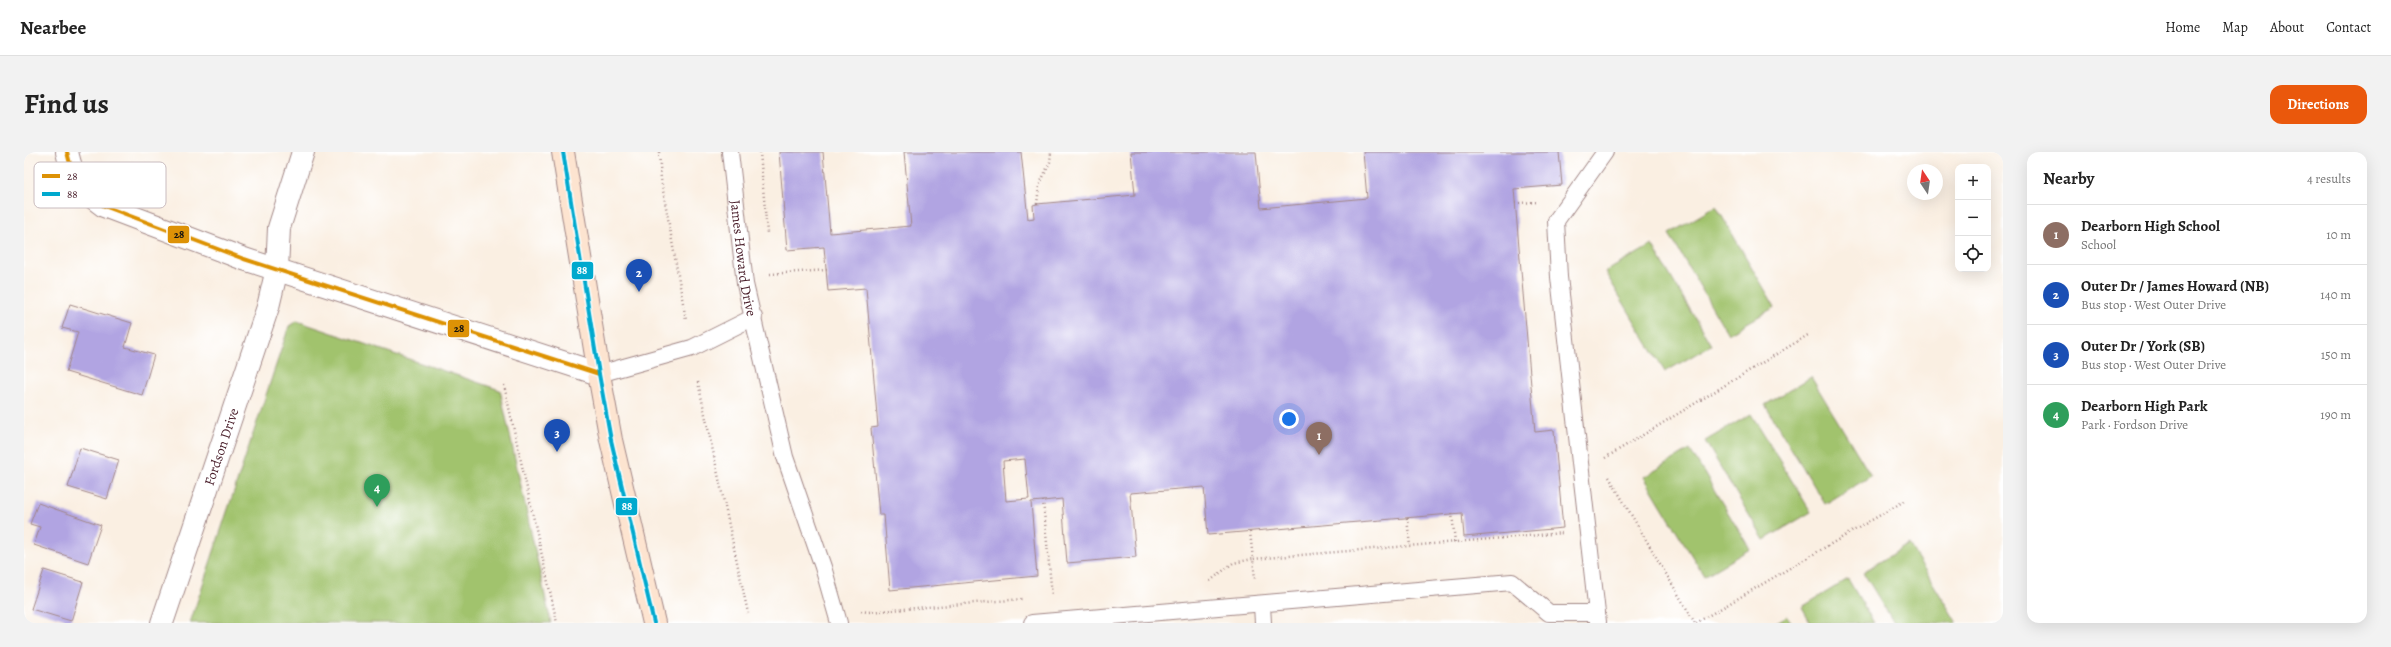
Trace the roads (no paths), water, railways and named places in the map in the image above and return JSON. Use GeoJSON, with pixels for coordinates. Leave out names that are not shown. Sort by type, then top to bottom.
{"type":"FeatureCollection","features":[{"type":"Feature","properties":{"kind":"main road"},"geometry":{"type":"LineString","coordinates":[[564,152],[599,374],[611,440],[654,623]]}},
{"type":"Feature","properties":{"kind":"street"},"geometry":{"type":"LineString","coordinates":[[67,152],[69,162]]}},
{"type":"Feature","properties":{"kind":"street","name":"Fordson Drive"},"geometry":{"type":"LineString","coordinates":[[162,623],[268,307],[277,269],[279,228],[303,152]]}},
{"type":"Feature","properties":{"kind":"street"},"geometry":{"type":"LineString","coordinates":[[109,208],[277,269],[599,374]]}},
{"type":"Feature","properties":{"kind":"lane","name":"James Howard Drive"},"geometry":{"type":"LineString","coordinates":[[599,374],[692,348],[754,317],[745,284],[730,152]]}},
{"type":"Feature","properties":{"kind":"lane"},"geometry":{"type":"LineString","coordinates":[[1032,623],[1262,605],[1512,582],[1548,618],[1598,618],[1559,277],[1556,221],[1605,152]]}},
{"type":"Feature","properties":{"kind":"lane"},"geometry":{"type":"LineString","coordinates":[[754,317],[785,457],[823,567],[839,623]]}},
{"type":"Feature","properties":{"kind":"lane"},"geometry":{"type":"LineString","coordinates":[[1262,605],[1263,623]]}},
{"type":"Feature","properties":{"kind":"lane"},"geometry":{"type":"LineString","coordinates":[[1172,612],[1184,623]]}},
{"type":"Feature","properties":{"kind":"place","name":"Outer Dr / James Howard (NB)"},"geometry":{"type":"Point","coordinates":[639,292]}},
{"type":"Feature","properties":{"kind":"place","name":"Outer Dr / York (SB)"},"geometry":{"type":"Point","coordinates":[557,452]}},
{"type":"Feature","properties":{"kind":"place","name":"Dearborn High School"},"geometry":{"type":"Point","coordinates":[1319,455]}},
{"type":"Feature","properties":{"kind":"place","name":"Dearborn High Park"},"geometry":{"type":"Point","coordinates":[377,507]}}]}
